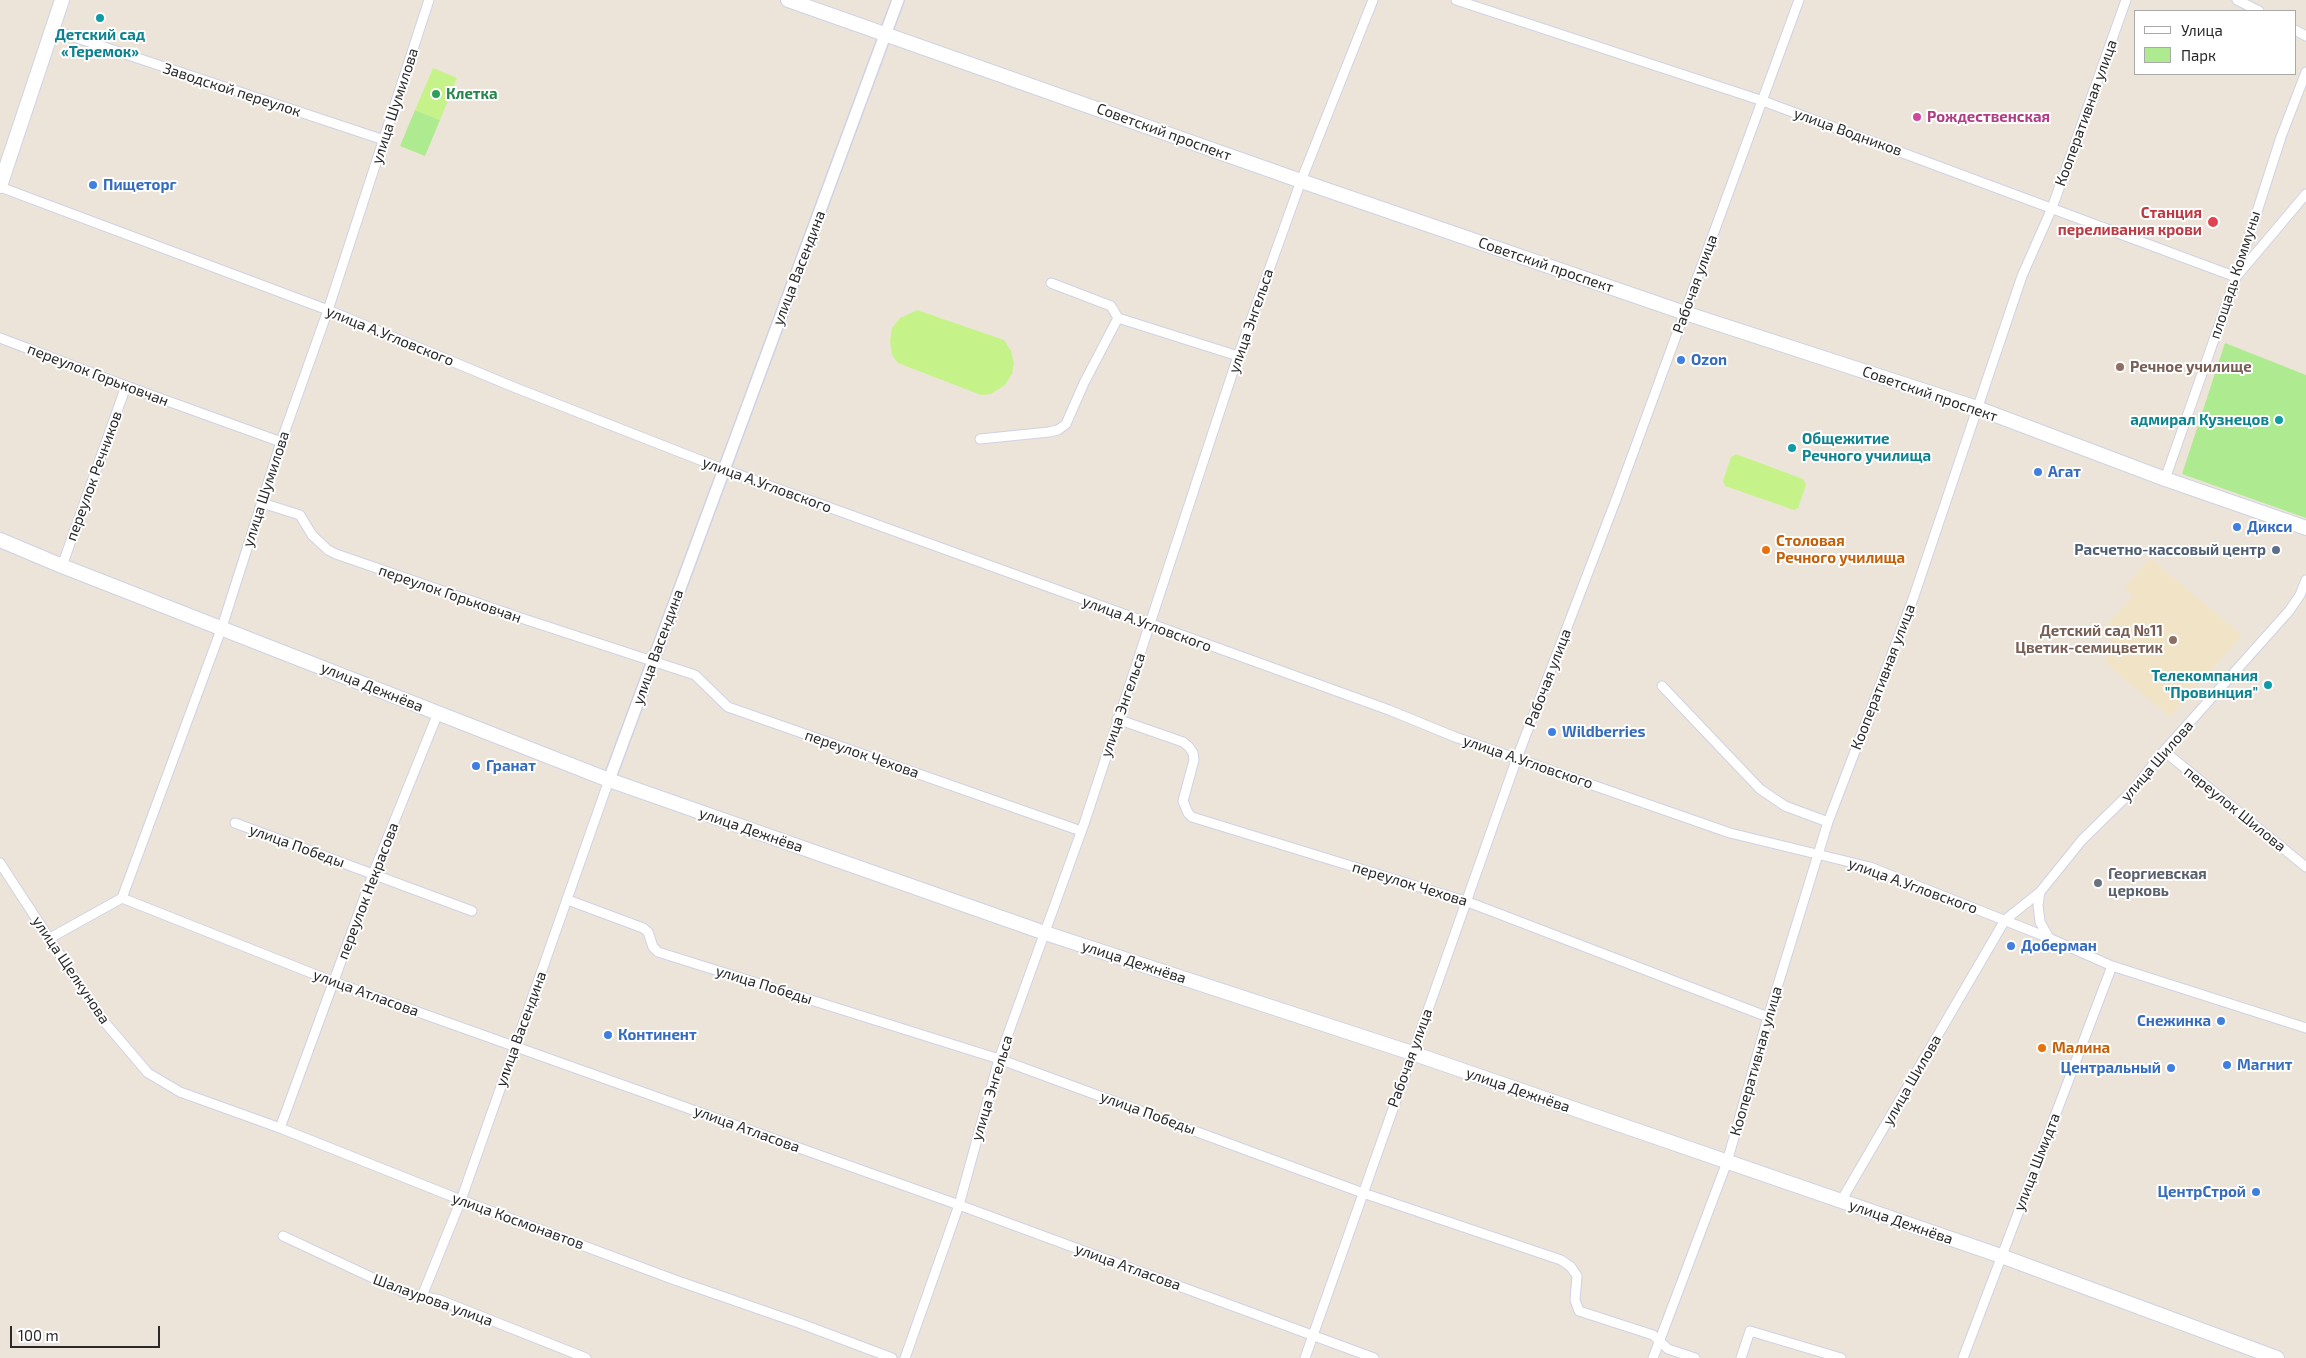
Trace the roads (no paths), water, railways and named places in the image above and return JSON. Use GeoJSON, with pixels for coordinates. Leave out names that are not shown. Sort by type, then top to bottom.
{"type":"FeatureCollection","features":[{"type":"Feature","properties":{"kind":"main road"},"geometry":{"type":"LineString","coordinates":[[0,186],[62,0]]}},
{"type":"Feature","properties":{"kind":"main road","name":"Советский проспект"},"geometry":{"type":"LineString","coordinates":[[788,0],[1301,181],[1685,312],[1976,408],[2165,479],[2306,528]]}},
{"type":"Feature","properties":{"kind":"main road","name":"улица Дежнёва"},"geometry":{"type":"LineString","coordinates":[[0,540],[610,780],[1045,934],[1412,1053],[2001,1256],[2277,1358]]}},
{"type":"Feature","properties":{"kind":"street","name":"улица Шумилова"},"geometry":{"type":"LineString","coordinates":[[122,898],[222,628],[281,442],[328,310],[430,0]]}},
{"type":"Feature","properties":{"kind":"street","name":"улица Васендина"},"geometry":{"type":"LineString","coordinates":[[422,1296],[461,1200],[723,469],[898,0]]}},
{"type":"Feature","properties":{"kind":"street","name":"улица Энгельса"},"geometry":{"type":"LineString","coordinates":[[905,1358],[958,1205],[999,1059],[1081,831],[1117,718],[1150,625],[1170,556],[1238,356],[1301,181],[1373,0]]}},
{"type":"Feature","properties":{"kind":"street","name":"улица Водников"},"geometry":{"type":"LineString","coordinates":[[1456,0],[1762,101],[2236,278]]}},
{"type":"Feature","properties":{"kind":"street","name":"Рабочая улица"},"geometry":{"type":"LineString","coordinates":[[1305,1358],[1412,1053],[1468,902],[1517,758],[1618,497],[1799,0]]}},
{"type":"Feature","properties":{"kind":"street","name":"Кооперативная улица"},"geometry":{"type":"LineString","coordinates":[[1653,1358],[1726,1162],[1768,1017],[1820,854],[1828,822],[1913,600],[1976,408],[2022,276],[2052,208],[2126,0]]}},
{"type":"Feature","properties":{"kind":"street"},"geometry":{"type":"LineString","coordinates":[[2237,0],[2257,10]]}},
{"type":"Feature","properties":{"kind":"street","name":"Заводской переулок"},"geometry":{"type":"LineString","coordinates":[[53,30],[384,140]]}},
{"type":"Feature","properties":{"kind":"street","name":"площадь Коммуны"},"geometry":{"type":"LineString","coordinates":[[2165,479],[2236,278],[2278,146],[2306,72]]}},
{"type":"Feature","properties":{"kind":"street","name":"улица А.Угловского"},"geometry":{"type":"LineString","coordinates":[[0,186],[328,310],[516,388],[723,469],[1150,625],[1730,833],[1870,867],[2005,920],[2112,966],[2306,1028]]}},
{"type":"Feature","properties":{"kind":"street"},"geometry":{"type":"LineString","coordinates":[[2236,278],[2306,194]]}},
{"type":"Feature","properties":{"kind":"street"},"geometry":{"type":"LineString","coordinates":[[1051,283],[1111,306],[1118,318],[1238,356]]}},
{"type":"Feature","properties":{"kind":"street"},"geometry":{"type":"LineString","coordinates":[[980,439],[1049,432],[1058,430],[1066,424],[1084,383],[1118,318]]}},
{"type":"Feature","properties":{"kind":"street","name":"переулок Горьковчан"},"geometry":{"type":"LineString","coordinates":[[0,338],[281,442]]}},
{"type":"Feature","properties":{"kind":"street","name":"переулок Речников"},"geometry":{"type":"LineString","coordinates":[[62,566],[126,386]]}},
{"type":"Feature","properties":{"kind":"street","name":"переулок Горьковчан"},"geometry":{"type":"LineString","coordinates":[[262,503],[300,515],[312,534],[328,550],[336,554],[521,618],[654,661]]}},
{"type":"Feature","properties":{"kind":"street","name":"улица Шилова"},"geometry":{"type":"LineString","coordinates":[[1841,1201],[2005,920],[2040,892],[2082,840],[2133,790],[2164,751],[2264,640],[2289,610],[2305,586]]}},
{"type":"Feature","properties":{"kind":"street","name":"переулок Чехова"},"geometry":{"type":"LineString","coordinates":[[654,661],[695,675],[728,707],[1081,831]]}},
{"type":"Feature","properties":{"kind":"street"},"geometry":{"type":"LineString","coordinates":[[1662,686],[1760,789],[1785,806],[1828,822]]}},
{"type":"Feature","properties":{"kind":"street","name":"переулок Некрасова"},"geometry":{"type":"LineString","coordinates":[[280,1128],[373,874],[438,713]]}},
{"type":"Feature","properties":{"kind":"street","name":"переулок Чехова"},"geometry":{"type":"LineString","coordinates":[[1117,718],[1183,742],[1194,753],[1194,760],[1183,801],[1188,813],[1192,817],[1468,902],[1768,1017]]}},
{"type":"Feature","properties":{"kind":"street","name":"переулок Шилова"},"geometry":{"type":"LineString","coordinates":[[2164,751],[2306,867]]}},
{"type":"Feature","properties":{"kind":"street","name":"улица Победы"},"geometry":{"type":"LineString","coordinates":[[235,823],[472,911]]}},
{"type":"Feature","properties":{"kind":"street","name":"улица Щелкунова"},"geometry":{"type":"LineString","coordinates":[[0,863],[101,1018],[148,1073]]}},
{"type":"Feature","properties":{"kind":"street"},"geometry":{"type":"LineString","coordinates":[[2040,892],[2038,913],[2040,922],[2049,938]]}},
{"type":"Feature","properties":{"kind":"street"},"geometry":{"type":"LineString","coordinates":[[50,938],[122,898]]}},
{"type":"Feature","properties":{"kind":"street","name":"улица Атласова"},"geometry":{"type":"LineString","coordinates":[[122,898],[334,982],[515,1045],[958,1205],[1374,1358]]}},
{"type":"Feature","properties":{"kind":"street","name":"улица Победы"},"geometry":{"type":"LineString","coordinates":[[568,900],[643,928],[648,932],[653,947],[658,952],[999,1059],[1363,1193],[1561,1260],[1571,1267],[1577,1276],[1575,1300],[1579,1311],[1653,1335],[1668,1349],[1695,1358]]}},
{"type":"Feature","properties":{"kind":"street","name":"улица Шмидта"},"geometry":{"type":"LineString","coordinates":[[1963,1358],[2112,966]]}},
{"type":"Feature","properties":{"kind":"street","name":"улица Космонавтов"},"geometry":{"type":"LineString","coordinates":[[148,1073],[180,1092],[280,1128],[461,1200],[892,1358]]}},
{"type":"Feature","properties":{"kind":"street","name":"Шалаурова улица"},"geometry":{"type":"LineString","coordinates":[[283,1236],[403,1292],[440,1300],[586,1358]]}},
{"type":"Feature","properties":{"kind":"street"},"geometry":{"type":"LineString","coordinates":[[1741,1358],[1750,1331],[1841,1358]]}},
{"type":"Feature","properties":{"kind":"place","name":"Детский сад «Теремок»"},"geometry":{"type":"Point","coordinates":[100,18]}},
{"type":"Feature","properties":{"kind":"place","name":"Клетка"},"geometry":{"type":"Point","coordinates":[436,94]}},
{"type":"Feature","properties":{"kind":"place","name":"Рождественская"},"geometry":{"type":"Point","coordinates":[1917,117]}},
{"type":"Feature","properties":{"kind":"place","name":"Пищеторг"},"geometry":{"type":"Point","coordinates":[93,185]}},
{"type":"Feature","properties":{"kind":"place","name":"Станция переливания крови"},"geometry":{"type":"Point","coordinates":[2213,222]}},
{"type":"Feature","properties":{"kind":"place","name":"Ozon"},"geometry":{"type":"Point","coordinates":[1681,360]}},
{"type":"Feature","properties":{"kind":"place","name":"Речное училище"},"geometry":{"type":"Point","coordinates":[2120,367]}},
{"type":"Feature","properties":{"kind":"place","name":"адмирал Кузнецов"},"geometry":{"type":"Point","coordinates":[2279,420]}},
{"type":"Feature","properties":{"kind":"place","name":"Общежитие Речного училища"},"geometry":{"type":"Point","coordinates":[1792,448]}},
{"type":"Feature","properties":{"kind":"place","name":"Агат"},"geometry":{"type":"Point","coordinates":[2038,472]}},
{"type":"Feature","properties":{"kind":"place","name":"Дикси"},"geometry":{"type":"Point","coordinates":[2237,527]}},
{"type":"Feature","properties":{"kind":"place","name":"Столовая Речного училища"},"geometry":{"type":"Point","coordinates":[1766,550]}},
{"type":"Feature","properties":{"kind":"place","name":"Расчетно-кассовый центр"},"geometry":{"type":"Point","coordinates":[2276,550]}},
{"type":"Feature","properties":{"kind":"place","name":"Детский сад №11 Цветик-семицветик"},"geometry":{"type":"Point","coordinates":[2173,640]}},
{"type":"Feature","properties":{"kind":"place","name":"Телекомпания \"Провинция\""},"geometry":{"type":"Point","coordinates":[2268,685]}},
{"type":"Feature","properties":{"kind":"place","name":"Wildberries"},"geometry":{"type":"Point","coordinates":[1552,732]}},
{"type":"Feature","properties":{"kind":"place","name":"Гранат"},"geometry":{"type":"Point","coordinates":[476,766]}},
{"type":"Feature","properties":{"kind":"place","name":"Георгиевская церковь"},"geometry":{"type":"Point","coordinates":[2098,883]}},
{"type":"Feature","properties":{"kind":"place","name":"Доберман"},"geometry":{"type":"Point","coordinates":[2011,946]}},
{"type":"Feature","properties":{"kind":"place","name":"Снежинка"},"geometry":{"type":"Point","coordinates":[2221,1021]}},
{"type":"Feature","properties":{"kind":"place","name":"Континент"},"geometry":{"type":"Point","coordinates":[608,1035]}},
{"type":"Feature","properties":{"kind":"place","name":"Малина"},"geometry":{"type":"Point","coordinates":[2042,1048]}},
{"type":"Feature","properties":{"kind":"place","name":"Магнит"},"geometry":{"type":"Point","coordinates":[2227,1065]}},
{"type":"Feature","properties":{"kind":"place","name":"Центральный"},"geometry":{"type":"Point","coordinates":[2171,1068]}},
{"type":"Feature","properties":{"kind":"place","name":"ЦентрСтрой"},"geometry":{"type":"Point","coordinates":[2256,1192]}}]}
